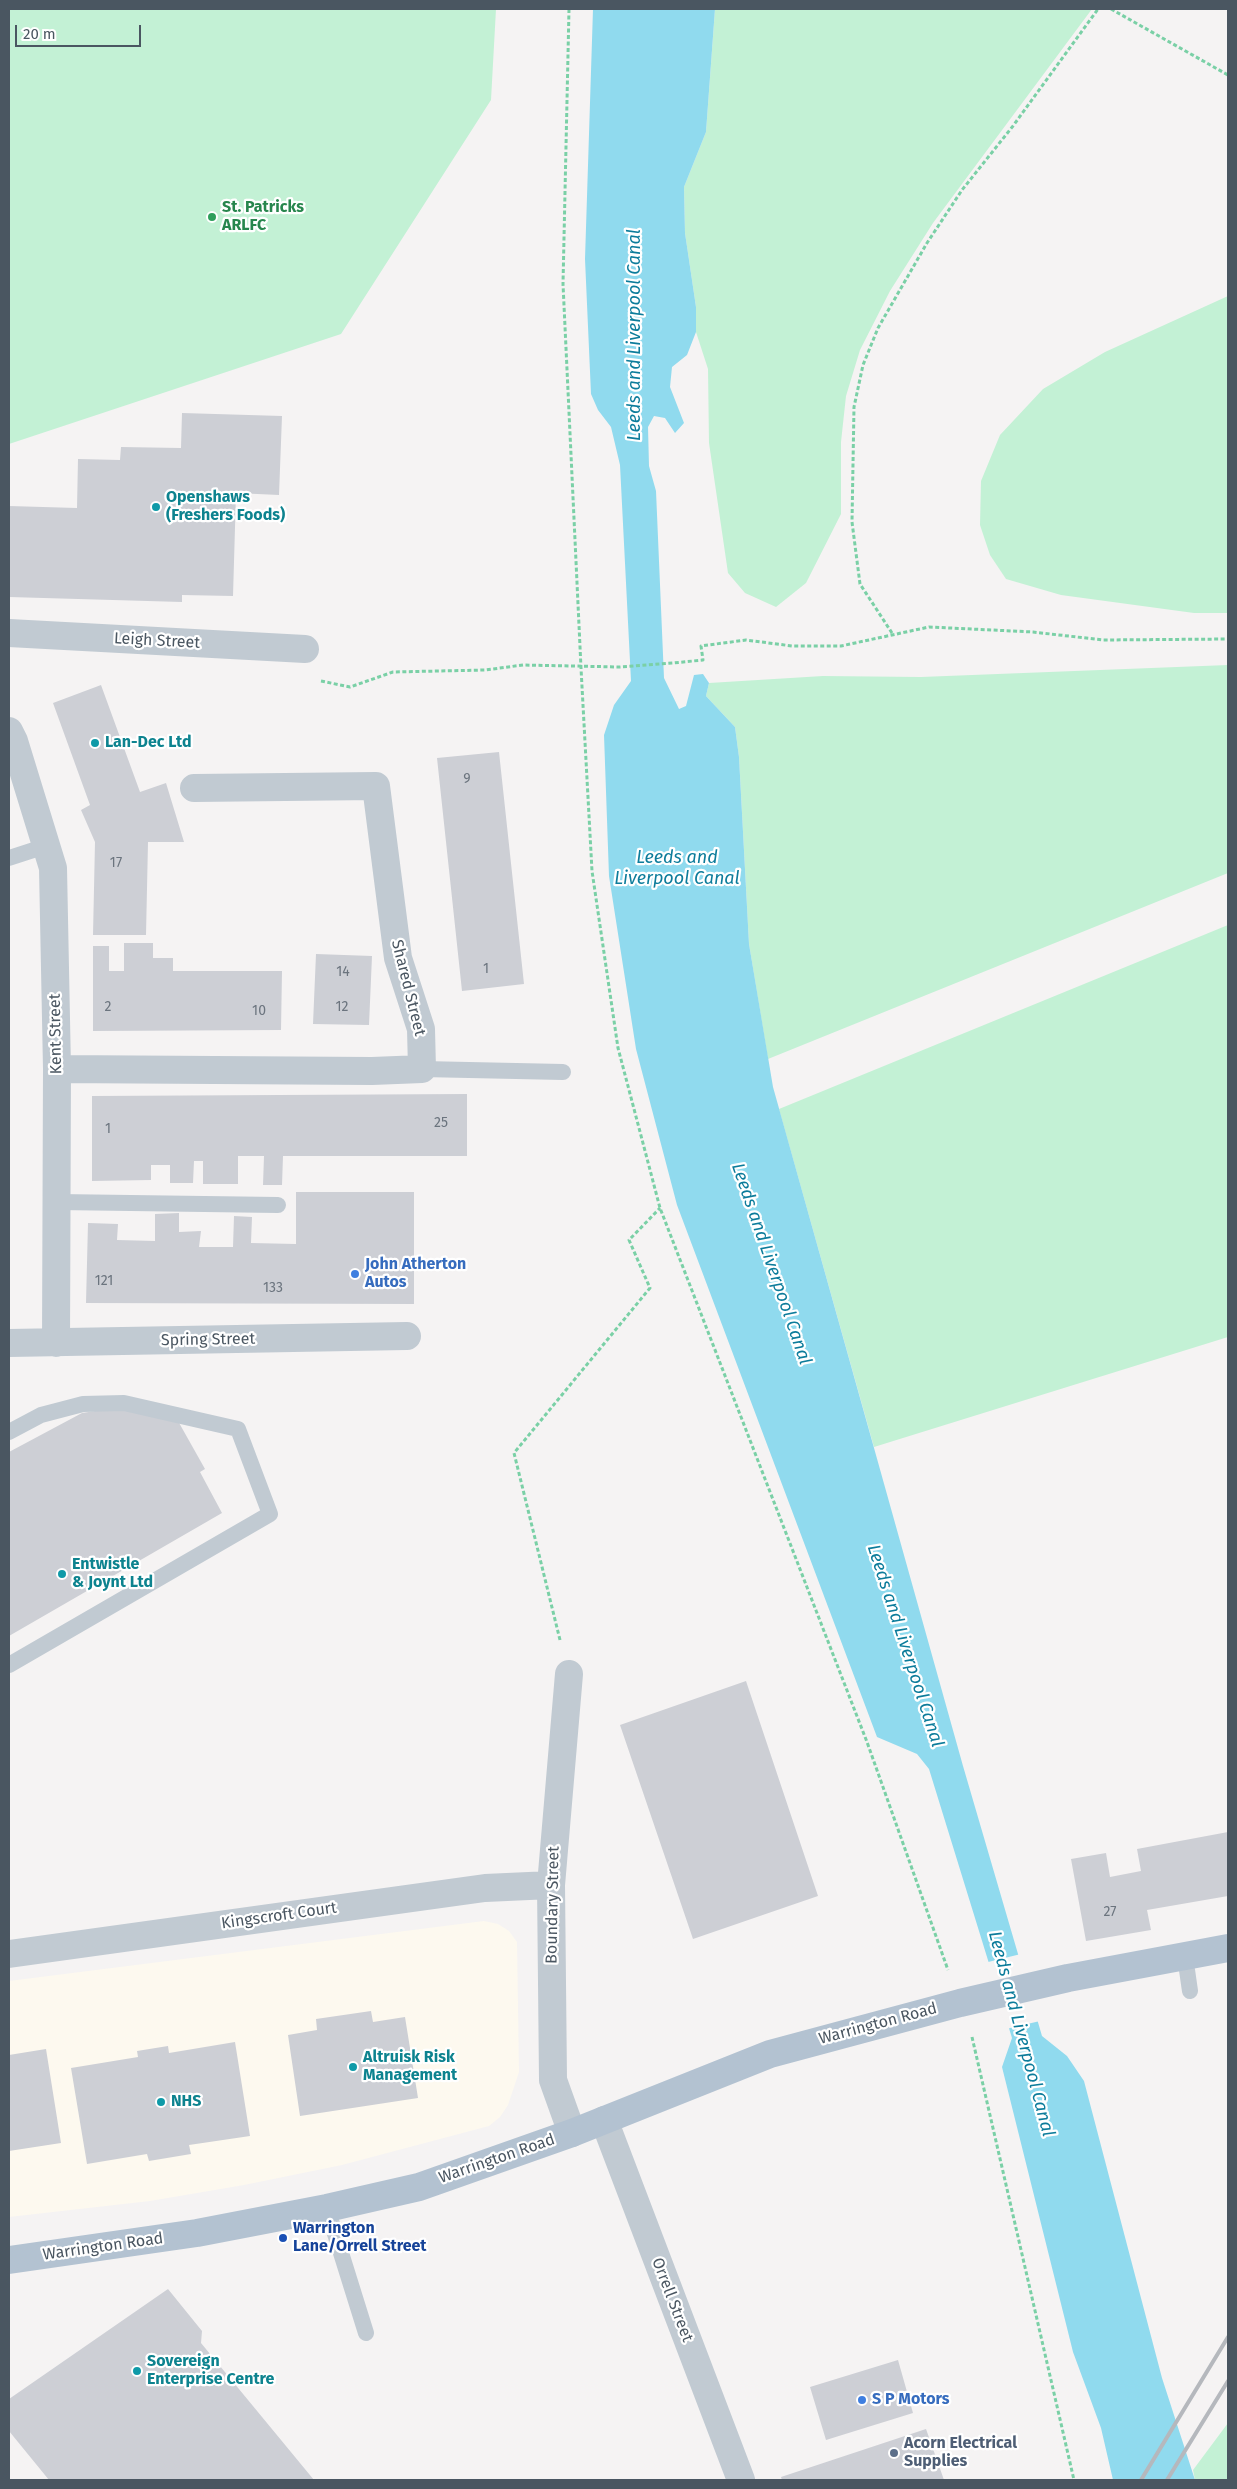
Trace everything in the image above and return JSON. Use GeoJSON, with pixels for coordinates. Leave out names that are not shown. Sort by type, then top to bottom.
{"type":"FeatureCollection","features":[{"type":"Feature","properties":{"kind":"main road"},"geometry":{"type":"LineString","coordinates":[[1185,1956],[1228,1948]]}},
{"type":"Feature","properties":{"kind":"main road","name":"Warrington Road"},"geometry":{"type":"LineString","coordinates":[[9,2260],[197,2233],[327,2208],[419,2186],[572,2133],[770,2054],[965,2001],[1068,1978],[1185,1956]]}},
{"type":"Feature","properties":{"kind":"street","name":"Leigh Street"},"geometry":{"type":"LineString","coordinates":[[9,633],[306,649]]}},
{"type":"Feature","properties":{"kind":"street","name":"Kent Street"},"geometry":{"type":"LineString","coordinates":[[9,731],[14,741],[53,868],[57,1069],[56,1343]]}},
{"type":"Feature","properties":{"kind":"street","name":"Shared Street"},"geometry":{"type":"LineString","coordinates":[[194,788],[376,786],[398,958],[421,1029],[422,1069]]}},
{"type":"Feature","properties":{"kind":"street"},"geometry":{"type":"LineString","coordinates":[[57,1069],[372,1071],[422,1069]]}},
{"type":"Feature","properties":{"kind":"street","name":"Spring Street"},"geometry":{"type":"LineString","coordinates":[[9,1343],[406,1336]]}},
{"type":"Feature","properties":{"kind":"street","name":"Boundary Street"},"geometry":{"type":"LineString","coordinates":[[569,1674],[551,1885],[553,2080],[572,2133]]}},
{"type":"Feature","properties":{"kind":"street","name":"Kingscroft Court"},"geometry":{"type":"LineString","coordinates":[[9,1954],[476,1889],[551,1885]]}},
{"type":"Feature","properties":{"kind":"street","name":"Orrell Street"},"geometry":{"type":"LineString","coordinates":[[604,2120],[741,2480]]}},
{"type":"Feature","properties":{"kind":"lane"},"geometry":{"type":"LineString","coordinates":[[9,858],[46,846]]}},
{"type":"Feature","properties":{"kind":"lane"},"geometry":{"type":"LineString","coordinates":[[422,1069],[563,1072]]}},
{"type":"Feature","properties":{"kind":"lane"},"geometry":{"type":"LineString","coordinates":[[57,1202],[278,1205]]}},
{"type":"Feature","properties":{"kind":"lane"},"geometry":{"type":"LineString","coordinates":[[9,1432],[41,1415],[83,1404],[124,1403],[238,1428],[270,1514],[9,1665]]}},
{"type":"Feature","properties":{"kind":"lane"},"geometry":{"type":"LineString","coordinates":[[1185,1956],[1190,1990]]}},
{"type":"Feature","properties":{"kind":"lane"},"geometry":{"type":"LineString","coordinates":[[327,2208],[366,2333]]}},
{"type":"Feature","properties":{"kind":"path"},"geometry":{"type":"LineString","coordinates":[[569,9],[563,284],[581,668],[592,871],[618,1048],[660,1208],[867,1742],[965,2001],[1074,2480]]}},
{"type":"Feature","properties":{"kind":"path"},"geometry":{"type":"LineString","coordinates":[[892,634],[860,584],[852,522],[854,407],[863,366],[878,328],[896,293],[952,205],[1098,9]]}},
{"type":"Feature","properties":{"kind":"path"},"geometry":{"type":"LineString","coordinates":[[1111,9],[1228,75]]}},
{"type":"Feature","properties":{"kind":"path"},"geometry":{"type":"LineString","coordinates":[[306,649],[322,682],[350,687],[393,672],[485,670],[523,665],[581,668],[673,663],[703,660],[701,646],[746,640],[792,646],[841,646],[929,627],[1033,632],[1103,640],[1228,639]]}},
{"type":"Feature","properties":{"kind":"path"},"geometry":{"type":"LineString","coordinates":[[569,1674],[514,1453],[650,1288],[630,1240],[660,1208]]}},
{"type":"Feature","properties":{"kind":"shaded area"},"geometry":{"type":"Polygon","coordinates":[[[484,1921],[498,1924],[509,1931],[517,1942],[519,2072],[508,2105],[500,2117],[489,2126],[342,2165],[244,2185],[150,2201],[9,2217],[9,1981],[484,1921]]]}},
{"type":"Feature","properties":{"kind":"green space","name":"St. Patricks ARLFC"},"geometry":{"type":"Polygon","coordinates":[[[9,9],[496,9],[491,100],[341,334],[9,444],[9,9]]]}},
{"type":"Feature","properties":{"kind":"green space"},"geometry":{"type":"Polygon","coordinates":[[[715,9],[1092,9],[933,223],[890,291],[860,350],[846,396],[841,442],[841,514],[806,583],[776,607],[745,593],[728,573],[709,443],[708,369],[696,332],[696,307],[685,233],[684,187],[706,132],[715,9]]]}},
{"type":"Feature","properties":{"kind":"green space"},"geometry":{"type":"Polygon","coordinates":[[[1228,296],[1228,613],[1194,613],[1061,595],[1006,579],[990,555],[980,525],[981,481],[1000,435],[1043,389],[1105,352],[1228,296]]]}},
{"type":"Feature","properties":{"kind":"green space"},"geometry":{"type":"Polygon","coordinates":[[[1228,665],[1228,873],[768,1059],[749,944],[739,757],[735,727],[706,696],[709,683],[823,676],[921,677],[1228,665]]]}},
{"type":"Feature","properties":{"kind":"green space"},"geometry":{"type":"Polygon","coordinates":[[[1228,925],[1228,1337],[874,1447],[779,1109],[1228,925]]]}},
{"type":"Feature","properties":{"kind":"green space"},"geometry":{"type":"Polygon","coordinates":[[[1228,2423],[1228,2480],[1195,2480],[1193,2470],[1228,2423]]]}},
{"type":"Feature","properties":{"kind":"water","name":"Leeds and Liverpool Canal"},"geometry":{"type":"Polygon","coordinates":[[[593,9],[715,9],[706,132],[684,187],[685,233],[696,307],[696,332],[687,355],[672,367],[670,387],[684,423],[675,433],[665,418],[654,416],[648,427],[649,466],[656,491],[664,678],[679,709],[686,706],[694,675],[703,674],[709,683],[706,696],[735,727],[739,757],[749,944],[773,1087],[963,1766],[1042,2036],[1067,2056],[1084,2081],[1162,2378],[1195,2480],[1113,2480],[1101,2428],[1073,2352],[1002,2067],[1012,2038],[929,1769],[917,1754],[877,1737],[677,1205],[636,1049],[609,876],[604,735],[614,705],[631,681],[620,465],[611,427],[598,410],[591,394],[585,259],[593,9]]]}},
{"type":"Feature","properties":{"kind":"pier"},"geometry":{"type":"Polygon","coordinates":[[[1021,1954],[1040,2021],[1006,2029],[984,1963],[1021,1954]]]}},
{"type":"Feature","properties":{"kind":"building","name":"Openshaws (Freshers Foods)"},"geometry":{"type":"Polygon","coordinates":[[[182,413],[282,416],[279,495],[236,493],[233,596],[182,595],[182,602],[9,597],[9,506],[77,508],[78,459],[120,460],[121,447],[181,448],[182,413]]]}},
{"type":"Feature","properties":{"kind":"building","name":"Lan-Dec Ltd"},"geometry":{"type":"Polygon","coordinates":[[[101,685],[140,792],[166,783],[184,842],[148,842],[146,935],[93,935],[95,842],[81,810],[90,805],[53,703],[101,685]]]}},
{"type":"Feature","properties":{"kind":"building"},"geometry":{"type":"Polygon","coordinates":[[[499,752],[524,984],[462,991],[437,758],[499,752]]]}},
{"type":"Feature","properties":{"kind":"building"},"geometry":{"type":"Polygon","coordinates":[[[124,943],[153,943],[153,958],[173,958],[173,971],[282,971],[281,1030],[93,1031],[93,946],[109,946],[109,971],[124,971],[124,943]]]}},
{"type":"Feature","properties":{"kind":"building"},"geometry":{"type":"Polygon","coordinates":[[[316,954],[372,956],[369,1025],[313,1024],[316,954]]]}},
{"type":"Feature","properties":{"kind":"building"},"geometry":{"type":"Polygon","coordinates":[[[467,1094],[467,1156],[283,1156],[282,1185],[263,1185],[264,1156],[238,1156],[238,1184],[203,1184],[203,1161],[194,1161],[193,1183],[170,1183],[170,1165],[151,1165],[151,1180],[92,1181],[92,1096],[467,1094]]]}},
{"type":"Feature","properties":{"kind":"building"},"geometry":{"type":"Polygon","coordinates":[[[296,1192],[414,1192],[414,1304],[86,1303],[88,1223],[118,1224],[117,1240],[155,1241],[155,1214],[179,1213],[179,1232],[201,1231],[199,1247],[233,1247],[234,1216],[252,1217],[251,1243],[296,1244],[296,1192]]]}},
{"type":"Feature","properties":{"kind":"building","name":"Entwistle & Joynt Ltd"},"geometry":{"type":"Polygon","coordinates":[[[115,1408],[178,1421],[205,1469],[200,1472],[222,1513],[9,1636],[9,1452],[82,1413],[115,1408]]]}},
{"type":"Feature","properties":{"kind":"building"},"geometry":{"type":"Polygon","coordinates":[[[746,1681],[818,1896],[693,1939],[620,1725],[746,1681]]]}},
{"type":"Feature","properties":{"kind":"building"},"geometry":{"type":"Polygon","coordinates":[[[1228,1832],[1228,1896],[1147,1910],[1151,1930],[1086,1941],[1071,1859],[1106,1853],[1110,1877],[1141,1871],[1137,1849],[1228,1832]]]}},
{"type":"Feature","properties":{"kind":"building","name":"Altruisk Risk Management"},"geometry":{"type":"Polygon","coordinates":[[[371,2011],[373,2022],[405,2017],[418,2098],[300,2116],[288,2035],[317,2030],[316,2019],[371,2011]]]}},
{"type":"Feature","properties":{"kind":"building","name":"NHS"},"geometry":{"type":"Polygon","coordinates":[[[235,2042],[250,2136],[189,2145],[191,2154],[149,2161],[147,2154],[87,2164],[71,2068],[138,2057],[137,2051],[168,2046],[169,2053],[235,2042]]]}},
{"type":"Feature","properties":{"kind":"building"},"geometry":{"type":"Polygon","coordinates":[[[46,2049],[61,2143],[9,2151],[9,2055],[46,2049]]]}},
{"type":"Feature","properties":{"kind":"building","name":"Sovereign Enterprise Centre"},"geometry":{"type":"Polygon","coordinates":[[[168,2289],[202,2331],[201,2343],[314,2480],[49,2480],[9,2431],[9,2399],[168,2289]]]}},
{"type":"Feature","properties":{"kind":"building","name":"S P Motors"},"geometry":{"type":"Polygon","coordinates":[[[898,2360],[913,2413],[826,2440],[810,2387],[898,2360]]]}},
{"type":"Feature","properties":{"kind":"building","name":"Acorn Electrical Supplies"},"geometry":{"type":"Polygon","coordinates":[[[926,2429],[944,2480],[782,2480],[781,2477],[926,2429]]]}},
{"type":"Feature","properties":{"kind":"railway"},"geometry":{"type":"LineString","coordinates":[[1141,2480],[1228,2337]]}},
{"type":"Feature","properties":{"kind":"railway"},"geometry":{"type":"LineString","coordinates":[[1167,2480],[1228,2381]]}},
{"type":"Feature","properties":{"kind":"place","name":"St. Patricks ARLFC"},"geometry":{"type":"Point","coordinates":[212,217]}},
{"type":"Feature","properties":{"kind":"place","name":"Openshaws (Freshers Foods)"},"geometry":{"type":"Point","coordinates":[156,507]}},
{"type":"Feature","properties":{"kind":"place","name":"Lan-Dec Ltd"},"geometry":{"type":"Point","coordinates":[95,743]}},
{"type":"Feature","properties":{"kind":"place","name":"John Atherton Autos"},"geometry":{"type":"Point","coordinates":[355,1274]}},
{"type":"Feature","properties":{"kind":"place","name":"Entwistle & Joynt Ltd"},"geometry":{"type":"Point","coordinates":[62,1574]}},
{"type":"Feature","properties":{"kind":"place","name":"Altruisk Risk Management"},"geometry":{"type":"Point","coordinates":[353,2067]}},
{"type":"Feature","properties":{"kind":"place","name":"NHS"},"geometry":{"type":"Point","coordinates":[161,2102]}},
{"type":"Feature","properties":{"kind":"place","name":"Warrington Lane/Orrell Street"},"geometry":{"type":"Point","coordinates":[283,2238]}},
{"type":"Feature","properties":{"kind":"place","name":"Sovereign Enterprise Centre"},"geometry":{"type":"Point","coordinates":[137,2371]}},
{"type":"Feature","properties":{"kind":"place","name":"S P Motors"},"geometry":{"type":"Point","coordinates":[862,2400]}},
{"type":"Feature","properties":{"kind":"place","name":"Acorn Electrical Supplies"},"geometry":{"type":"Point","coordinates":[894,2453]}}]}
